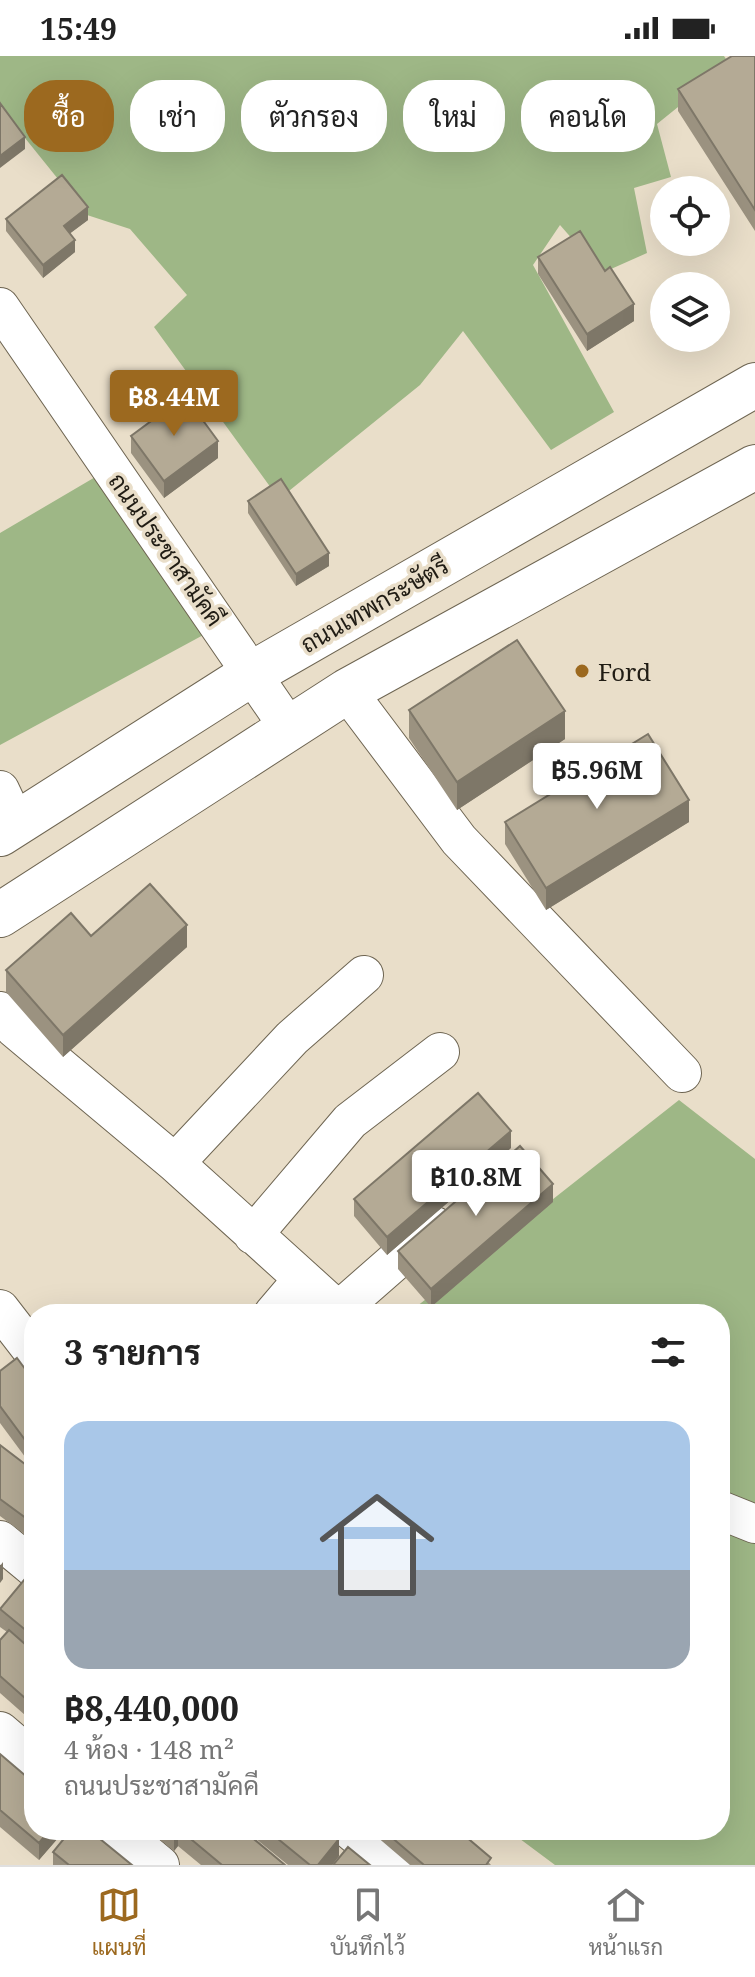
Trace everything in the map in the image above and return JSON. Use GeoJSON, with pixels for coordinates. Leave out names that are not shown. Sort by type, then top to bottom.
{"type":"FeatureCollection","features":[{"type":"Feature","properties":{"kind":"main road","name":"ถนนเทพกระษัตรี"},"geometry":{"type":"LineString","coordinates":[[5,816],[755,385]]}},
{"type":"Feature","properties":{"kind":"main road"},"geometry":{"type":"LineString","coordinates":[[0,915],[347,691],[755,467]]}},
{"type":"Feature","properties":{"kind":"street","name":"ถนนประชาสามัคคี"},"geometry":{"type":"LineString","coordinates":[[0,307],[289,728]]}},
{"type":"Feature","properties":{"kind":"street"},"geometry":{"type":"LineString","coordinates":[[347,691],[459,840],[682,1073]]}},
{"type":"Feature","properties":{"kind":"street"},"geometry":{"type":"LineString","coordinates":[[175,1163],[292,1038],[364,975]]}},
{"type":"Feature","properties":{"kind":"street"},"geometry":{"type":"LineString","coordinates":[[0,1011],[15,1029],[175,1163],[330,1304]]}},
{"type":"Feature","properties":{"kind":"street"},"geometry":{"type":"LineString","coordinates":[[253,1235],[350,1121],[440,1052]]}},
{"type":"Feature","properties":{"kind":"street"},"geometry":{"type":"LineString","coordinates":[[349,1304],[455,1209]]}},
{"type":"Feature","properties":{"kind":"street"},"geometry":{"type":"LineString","coordinates":[[282,1304],[302,1280]]}},
{"type":"Feature","properties":{"kind":"street"},"geometry":{"type":"LineString","coordinates":[[0,1309],[24,1340]]}},
{"type":"Feature","properties":{"kind":"street"},"geometry":{"type":"LineString","coordinates":[[730,1514],[755,1524]]}},
{"type":"Feature","properties":{"kind":"street"},"geometry":{"type":"LineString","coordinates":[[0,1540],[24,1560]]}},
{"type":"Feature","properties":{"kind":"street"},"geometry":{"type":"LineString","coordinates":[[0,1731],[24,1751]]}},
{"type":"Feature","properties":{"kind":"street"},"geometry":{"type":"LineString","coordinates":[[130,1840],[160,1865]]}},
{"type":"Feature","properties":{"kind":"street"},"geometry":{"type":"LineString","coordinates":[[362,1840],[392,1865]]}},
{"type":"Feature","properties":{"kind":"green space"},"geometry":{"type":"Polygon","coordinates":[[[0,56],[724,56],[730,65],[657,124],[671,176],[650,176],[650,183],[634,188],[647,253],[602,273],[560,225],[533,265],[614,412],[551,450],[463,331],[420,385],[279,499],[154,327],[187,295],[130,229],[87,215],[36,152],[114,152],[114,80],[24,80],[24,137],[0,107],[0,56]]]}},
{"type":"Feature","properties":{"kind":"green space"},"geometry":{"type":"Polygon","coordinates":[[[97,476],[207,633],[0,745],[0,533],[97,476]]]}},
{"type":"Feature","properties":{"kind":"green space"},"geometry":{"type":"Polygon","coordinates":[[[679,1100],[755,1159],[755,1865],[555,1865],[521,1840],[730,1840],[730,1304],[420,1304],[679,1100]]]}},
{"type":"Feature","properties":{"kind":"building"},"geometry":{"type":"Polygon","coordinates":[[[732,56],[755,56],[755,210],[678,89],[732,56]]]}},
{"type":"Feature","properties":{"kind":"building"},"geometry":{"type":"Polygon","coordinates":[[[0,103],[24,138],[0,156],[0,103]]]}},
{"type":"Feature","properties":{"kind":"building"},"geometry":{"type":"Polygon","coordinates":[[[62,175],[88,207],[64,226],[75,240],[43,265],[6,219],[62,175]]]}},
{"type":"Feature","properties":{"kind":"building"},"geometry":{"type":"Polygon","coordinates":[[[580,231],[605,271],[610,267],[634,304],[587,334],[538,257],[580,231]]]}},
{"type":"Feature","properties":{"kind":"building"},"geometry":{"type":"Polygon","coordinates":[[[185,396],[218,441],[164,481],[131,436],[185,396]]]}},
{"type":"Feature","properties":{"kind":"building"},"geometry":{"type":"Polygon","coordinates":[[[281,479],[329,553],[296,574],[248,501],[281,479]]]}},
{"type":"Feature","properties":{"kind":"building"},"geometry":{"type":"Polygon","coordinates":[[[517,640],[565,711],[457,782],[409,710],[517,640]]]}},
{"type":"Feature","properties":{"kind":"building"},"geometry":{"type":"Polygon","coordinates":[[[648,734],[689,800],[546,888],[505,822],[648,734]]]}},
{"type":"Feature","properties":{"kind":"building"},"geometry":{"type":"Polygon","coordinates":[[[150,884],[187,925],[63,1035],[6,970],[71,913],[91,936],[150,884]]]}},
{"type":"Feature","properties":{"kind":"building"},"geometry":{"type":"Polygon","coordinates":[[[478,1093],[511,1131],[387,1237],[354,1199],[478,1093]]]}},
{"type":"Feature","properties":{"kind":"building"},"geometry":{"type":"Polygon","coordinates":[[[520,1146],[553,1184],[431,1289],[398,1251],[520,1146]]]}},
{"type":"Feature","properties":{"kind":"building"},"geometry":{"type":"Polygon","coordinates":[[[17,1358],[24,1367],[24,1438],[0,1406],[0,1371],[17,1358]]]}},
{"type":"Feature","properties":{"kind":"building"},"geometry":{"type":"Polygon","coordinates":[[[0,1445],[24,1463],[24,1517],[0,1499],[0,1445]]]}},
{"type":"Feature","properties":{"kind":"building"},"geometry":{"type":"Polygon","coordinates":[[[24,1580],[24,1629],[0,1609],[24,1580]]]}},
{"type":"Feature","properties":{"kind":"building"},"geometry":{"type":"Polygon","coordinates":[[[9,1630],[24,1643],[24,1697],[0,1676],[0,1640],[9,1630]]]}},
{"type":"Feature","properties":{"kind":"building"},"geometry":{"type":"Polygon","coordinates":[[[0,1754],[24,1774],[24,1830],[0,1810],[0,1754]]]}},
{"type":"Feature","properties":{"kind":"building"},"geometry":{"type":"Polygon","coordinates":[[[63,1840],[101,1840],[132,1865],[69,1865],[53,1852],[63,1840]]]}},
{"type":"Feature","properties":{"kind":"building"},"geometry":{"type":"Polygon","coordinates":[[[192,1840],[255,1840],[285,1865],[222,1865],[192,1840]]]}},
{"type":"Feature","properties":{"kind":"building"},"geometry":{"type":"Polygon","coordinates":[[[279,1840],[338,1840],[318,1865],[310,1865],[279,1840]]]}},
{"type":"Feature","properties":{"kind":"building"},"geometry":{"type":"Polygon","coordinates":[[[395,1840],[470,1840],[491,1858],[486,1865],[424,1865],[395,1840]]]}},
{"type":"Feature","properties":{"kind":"building"},"geometry":{"type":"Polygon","coordinates":[[[348,1847],[370,1865],[333,1865],[348,1847]]]}},
{"type":"Feature","properties":{"kind":"place","name":"Ford"},"geometry":{"type":"Point","coordinates":[582,671]}}]}
